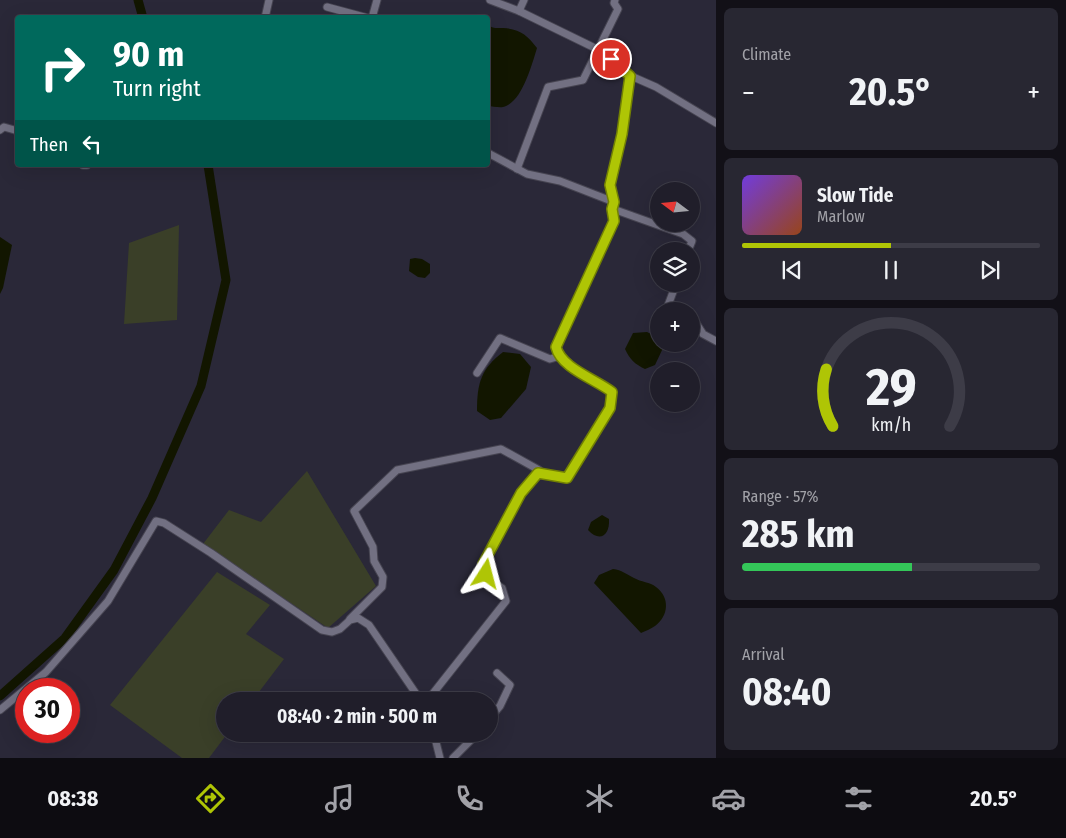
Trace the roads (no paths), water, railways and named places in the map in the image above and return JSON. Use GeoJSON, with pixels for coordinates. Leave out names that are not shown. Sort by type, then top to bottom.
{"type":"FeatureCollection","features":[{"type":"Feature","properties":{"kind":"street"},"geometry":{"type":"LineString","coordinates":[[266,15],[269,0]]}},
{"type":"Feature","properties":{"kind":"street"},"geometry":{"type":"LineString","coordinates":[[373,15],[377,0]]}},
{"type":"Feature","properties":{"kind":"street"},"geometry":{"type":"LineString","coordinates":[[490,0],[519,11],[597,49],[630,76],[656,87],[716,123]]}},
{"type":"Feature","properties":{"kind":"street"},"geometry":{"type":"LineString","coordinates":[[519,11],[524,0]]}},
{"type":"Feature","properties":{"kind":"street"},"geometry":{"type":"LineString","coordinates":[[517,169],[548,87],[583,80],[618,9],[614,3],[615,0]]}},
{"type":"Feature","properties":{"kind":"street"},"geometry":{"type":"LineString","coordinates":[[327,7],[357,15]]}},
{"type":"Feature","properties":{"kind":"street"},"geometry":{"type":"LineString","coordinates":[[434,692],[506,601],[502,588],[495,584],[486,574],[483,564],[521,493],[538,473],[567,478],[610,408],[612,392],[568,366],[556,347],[614,221],[610,185],[622,134],[630,76]]}},
{"type":"Feature","properties":{"kind":"street"},"geometry":{"type":"LineString","coordinates":[[0,130],[4,126],[15,130]]}},
{"type":"Feature","properties":{"kind":"street"},"geometry":{"type":"LineString","coordinates":[[490,154],[527,174],[560,181],[683,234],[692,242]]}},
{"type":"Feature","properties":{"kind":"street"},"geometry":{"type":"LineString","coordinates":[[700,329],[703,334],[716,341]]}},
{"type":"Feature","properties":{"kind":"street"},"geometry":{"type":"LineString","coordinates":[[477,373],[500,338],[550,359],[560,356]]}},
{"type":"Feature","properties":{"kind":"street"},"geometry":{"type":"LineString","coordinates":[[0,710],[46,672],[108,601],[156,521],[164,523],[211,553],[322,630],[332,632],[340,629],[350,620],[382,586],[383,577],[374,560],[373,548],[354,511],[397,470],[501,449],[539,470]]}},
{"type":"Feature","properties":{"kind":"street"},"geometry":{"type":"LineString","coordinates":[[350,620],[358,618],[369,625],[416,692]]}},
{"type":"Feature","properties":{"kind":"street"},"geometry":{"type":"LineString","coordinates":[[497,673],[510,685],[498,708]]}},
{"type":"Feature","properties":{"kind":"street"},"geometry":{"type":"LineString","coordinates":[[436,742],[440,758]]}},
{"type":"Feature","properties":{"kind":"street"},"geometry":{"type":"LineString","coordinates":[[453,758],[469,742]]}},
{"type":"Feature","properties":{"kind":"waterway"},"geometry":{"type":"LineString","coordinates":[[138,0],[142,15]]}},
{"type":"Feature","properties":{"kind":"waterway"},"geometry":{"type":"LineString","coordinates":[[0,696],[65,638],[114,570],[152,498],[201,386],[226,280],[208,167]]}}]}
